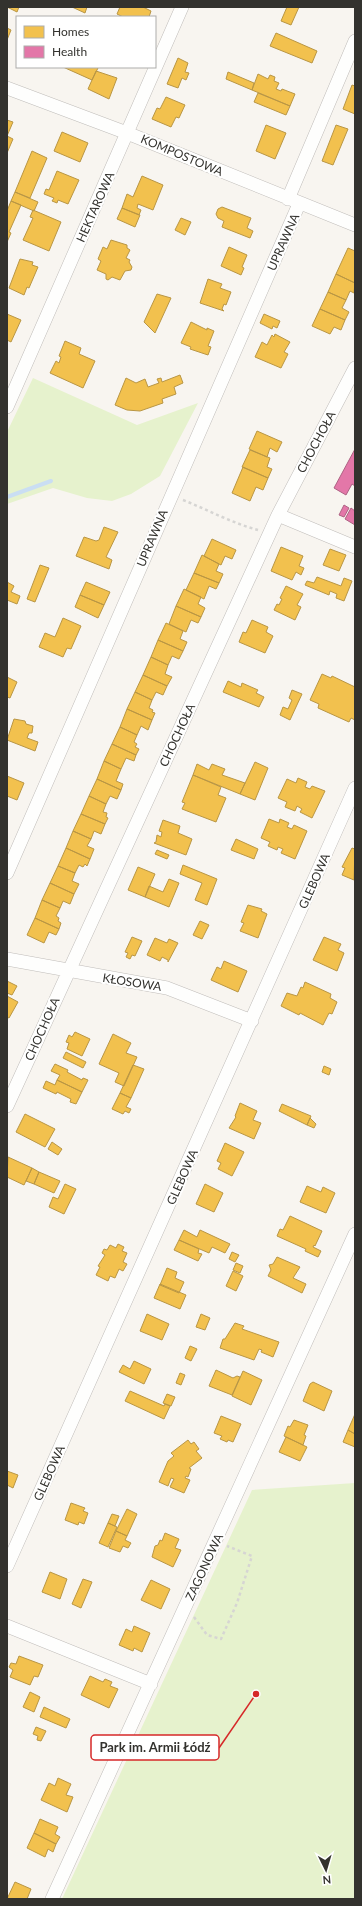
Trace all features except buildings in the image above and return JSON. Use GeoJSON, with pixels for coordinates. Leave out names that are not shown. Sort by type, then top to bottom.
{"type":"FeatureCollection","features":[{"type":"Feature","properties":{"kind":"street","name":"HEKTAROWA"},"geometry":{"type":"LineString","coordinates":[[156,68],[182,7]]}},
{"type":"Feature","properties":{"kind":"street","name":"UPRAWNA"},"geometry":{"type":"LineString","coordinates":[[7,873],[171,495],[294,202],[355,41]]}},
{"type":"Feature","properties":{"kind":"street","name":"HEKTAROWA"},"geometry":{"type":"LineString","coordinates":[[7,407],[156,68]]}},
{"type":"Feature","properties":{"kind":"street","name":"KOMPOSTOWA"},"geometry":{"type":"LineString","coordinates":[[7,88],[128,133],[294,202],[355,225]]}},
{"type":"Feature","properties":{"kind":"street","name":"CHOCHOŁA"},"geometry":{"type":"LineString","coordinates":[[7,1106],[278,515],[355,368]]}},
{"type":"Feature","properties":{"kind":"street"},"geometry":{"type":"LineString","coordinates":[[278,515],[355,547]]}},
{"type":"Feature","properties":{"kind":"street","name":"GLEBOWA"},"geometry":{"type":"LineString","coordinates":[[7,1566],[355,788]]}},
{"type":"Feature","properties":{"kind":"street","name":"KŁOSOWA"},"geometry":{"type":"LineString","coordinates":[[7,960],[167,988],[252,1021]]}},
{"type":"Feature","properties":{"kind":"street","name":"ZAGONOWA"},"geometry":{"type":"LineString","coordinates":[[52,1899],[355,1234]]}},
{"type":"Feature","properties":{"kind":"street"},"geometry":{"type":"LineString","coordinates":[[7,1626],[151,1684]]}},
{"type":"Feature","properties":{"kind":"path"},"geometry":{"type":"LineString","coordinates":[[171,495],[208,510],[239,525],[270,533]]}},
{"type":"Feature","properties":{"kind":"path"},"geometry":{"type":"LineString","coordinates":[[185,1609],[198,1620],[207,1635],[221,1639],[237,1603],[252,1556],[216,1541]]}},
{"type":"Feature","properties":{"kind":"green space"},"geometry":{"type":"Polygon","coordinates":[[[33,378],[137,425],[198,403],[160,476],[131,494],[112,501],[87,498],[53,488],[7,504],[7,432],[33,378]]]}},
{"type":"Feature","properties":{"kind":"green space"},"geometry":{"type":"Polygon","coordinates":[[[355,1483],[355,1899],[62,1899],[252,1490],[355,1483]]]}},
{"type":"Feature","properties":{"kind":"waterway"},"geometry":{"type":"LineString","coordinates":[[7,497],[51,481]]}},
{"type":"Feature","properties":{"kind":"place","name":"Park im. Armii Łódź"},"geometry":{"type":"Point","coordinates":[256,1694]}}]}
